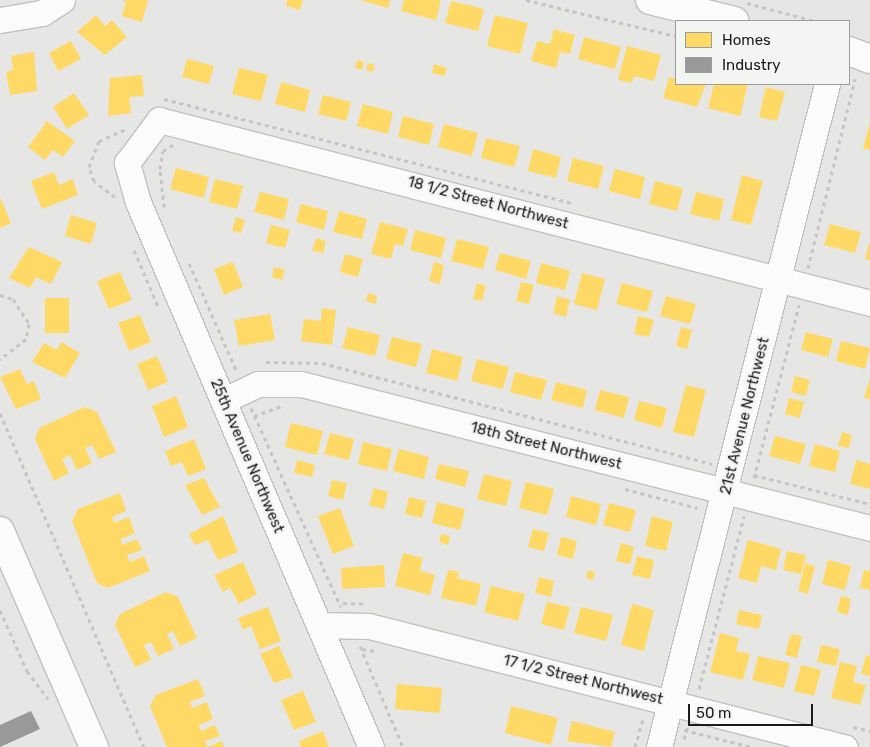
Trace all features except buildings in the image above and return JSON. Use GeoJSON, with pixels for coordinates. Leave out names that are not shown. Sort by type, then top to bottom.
{"type":"FeatureCollection","features":[{"type":"Feature","properties":{"kind":"main road"},"geometry":{"type":"LineString","coordinates":[[650,0],[730,20]]}},
{"type":"Feature","properties":{"kind":"main road"},"geometry":{"type":"LineString","coordinates":[[850,51],[870,57]]}},
{"type":"Feature","properties":{"kind":"main road"},"geometry":{"type":"LineString","coordinates":[[0,531],[94,747]]}},
{"type":"Feature","properties":{"kind":"street"},"geometry":{"type":"LineString","coordinates":[[0,20],[42,13],[62,0]]}},
{"type":"Feature","properties":{"kind":"street","name":"21st Avenue Northwest"},"geometry":{"type":"LineString","coordinates":[[659,747],[726,492],[828,85]]}},
{"type":"Feature","properties":{"kind":"street","name":"18 1/2 Street Northwest"},"geometry":{"type":"LineString","coordinates":[[127,163],[151,127],[169,119],[870,303]]}},
{"type":"Feature","properties":{"kind":"street","name":"25th Avenue Northwest"},"geometry":{"type":"LineString","coordinates":[[127,163],[138,202],[372,747]]}},
{"type":"Feature","properties":{"kind":"street","name":"18th Street Northwest"},"geometry":{"type":"LineString","coordinates":[[224,400],[258,384],[301,384],[870,528]]}},
{"type":"Feature","properties":{"kind":"street","name":"17 1/2 Street Northwest"},"geometry":{"type":"LineString","coordinates":[[319,625],[369,626],[845,747]]}},
{"type":"Feature","properties":{"kind":"path"},"geometry":{"type":"LineString","coordinates":[[526,0],[675,36]]}},
{"type":"Feature","properties":{"kind":"path"},"geometry":{"type":"LineString","coordinates":[[737,0],[811,20]]}},
{"type":"Feature","properties":{"kind":"path"},"geometry":{"type":"LineString","coordinates":[[809,266],[855,78],[850,77]]}},
{"type":"Feature","properties":{"kind":"path"},"geometry":{"type":"LineString","coordinates":[[165,210],[160,169],[163,151],[174,145]]}},
{"type":"Feature","properties":{"kind":"path"},"geometry":{"type":"LineString","coordinates":[[185,255],[236,370],[244,368]]}},
{"type":"Feature","properties":{"kind":"path"},"geometry":{"type":"LineString","coordinates":[[0,295],[13,299],[29,324],[26,339],[0,359]]}},
{"type":"Feature","properties":{"kind":"path"},"geometry":{"type":"LineString","coordinates":[[799,307],[755,475],[870,504]]}},
{"type":"Feature","properties":{"kind":"path"},"geometry":{"type":"LineString","coordinates":[[261,363],[322,364],[711,464]]}},
{"type":"Feature","properties":{"kind":"path"},"geometry":{"type":"LineString","coordinates":[[0,413],[144,747]]}},
{"type":"Feature","properties":{"kind":"path"},"geometry":{"type":"LineString","coordinates":[[254,416],[340,604]]}},
{"type":"Feature","properties":{"kind":"path"},"geometry":{"type":"LineString","coordinates":[[699,688],[743,518]]}},
{"type":"Feature","properties":{"kind":"path"},"geometry":{"type":"LineString","coordinates":[[0,610],[27,671],[53,709]]}},
{"type":"Feature","properties":{"kind":"path"},"geometry":{"type":"LineString","coordinates":[[362,649],[403,747]]}},
{"type":"Feature","properties":{"kind":"path"},"geometry":{"type":"LineString","coordinates":[[636,747],[643,718]]}},
{"type":"Feature","properties":{"kind":"path"},"geometry":{"type":"LineString","coordinates":[[687,730],[752,747]]}}]}
